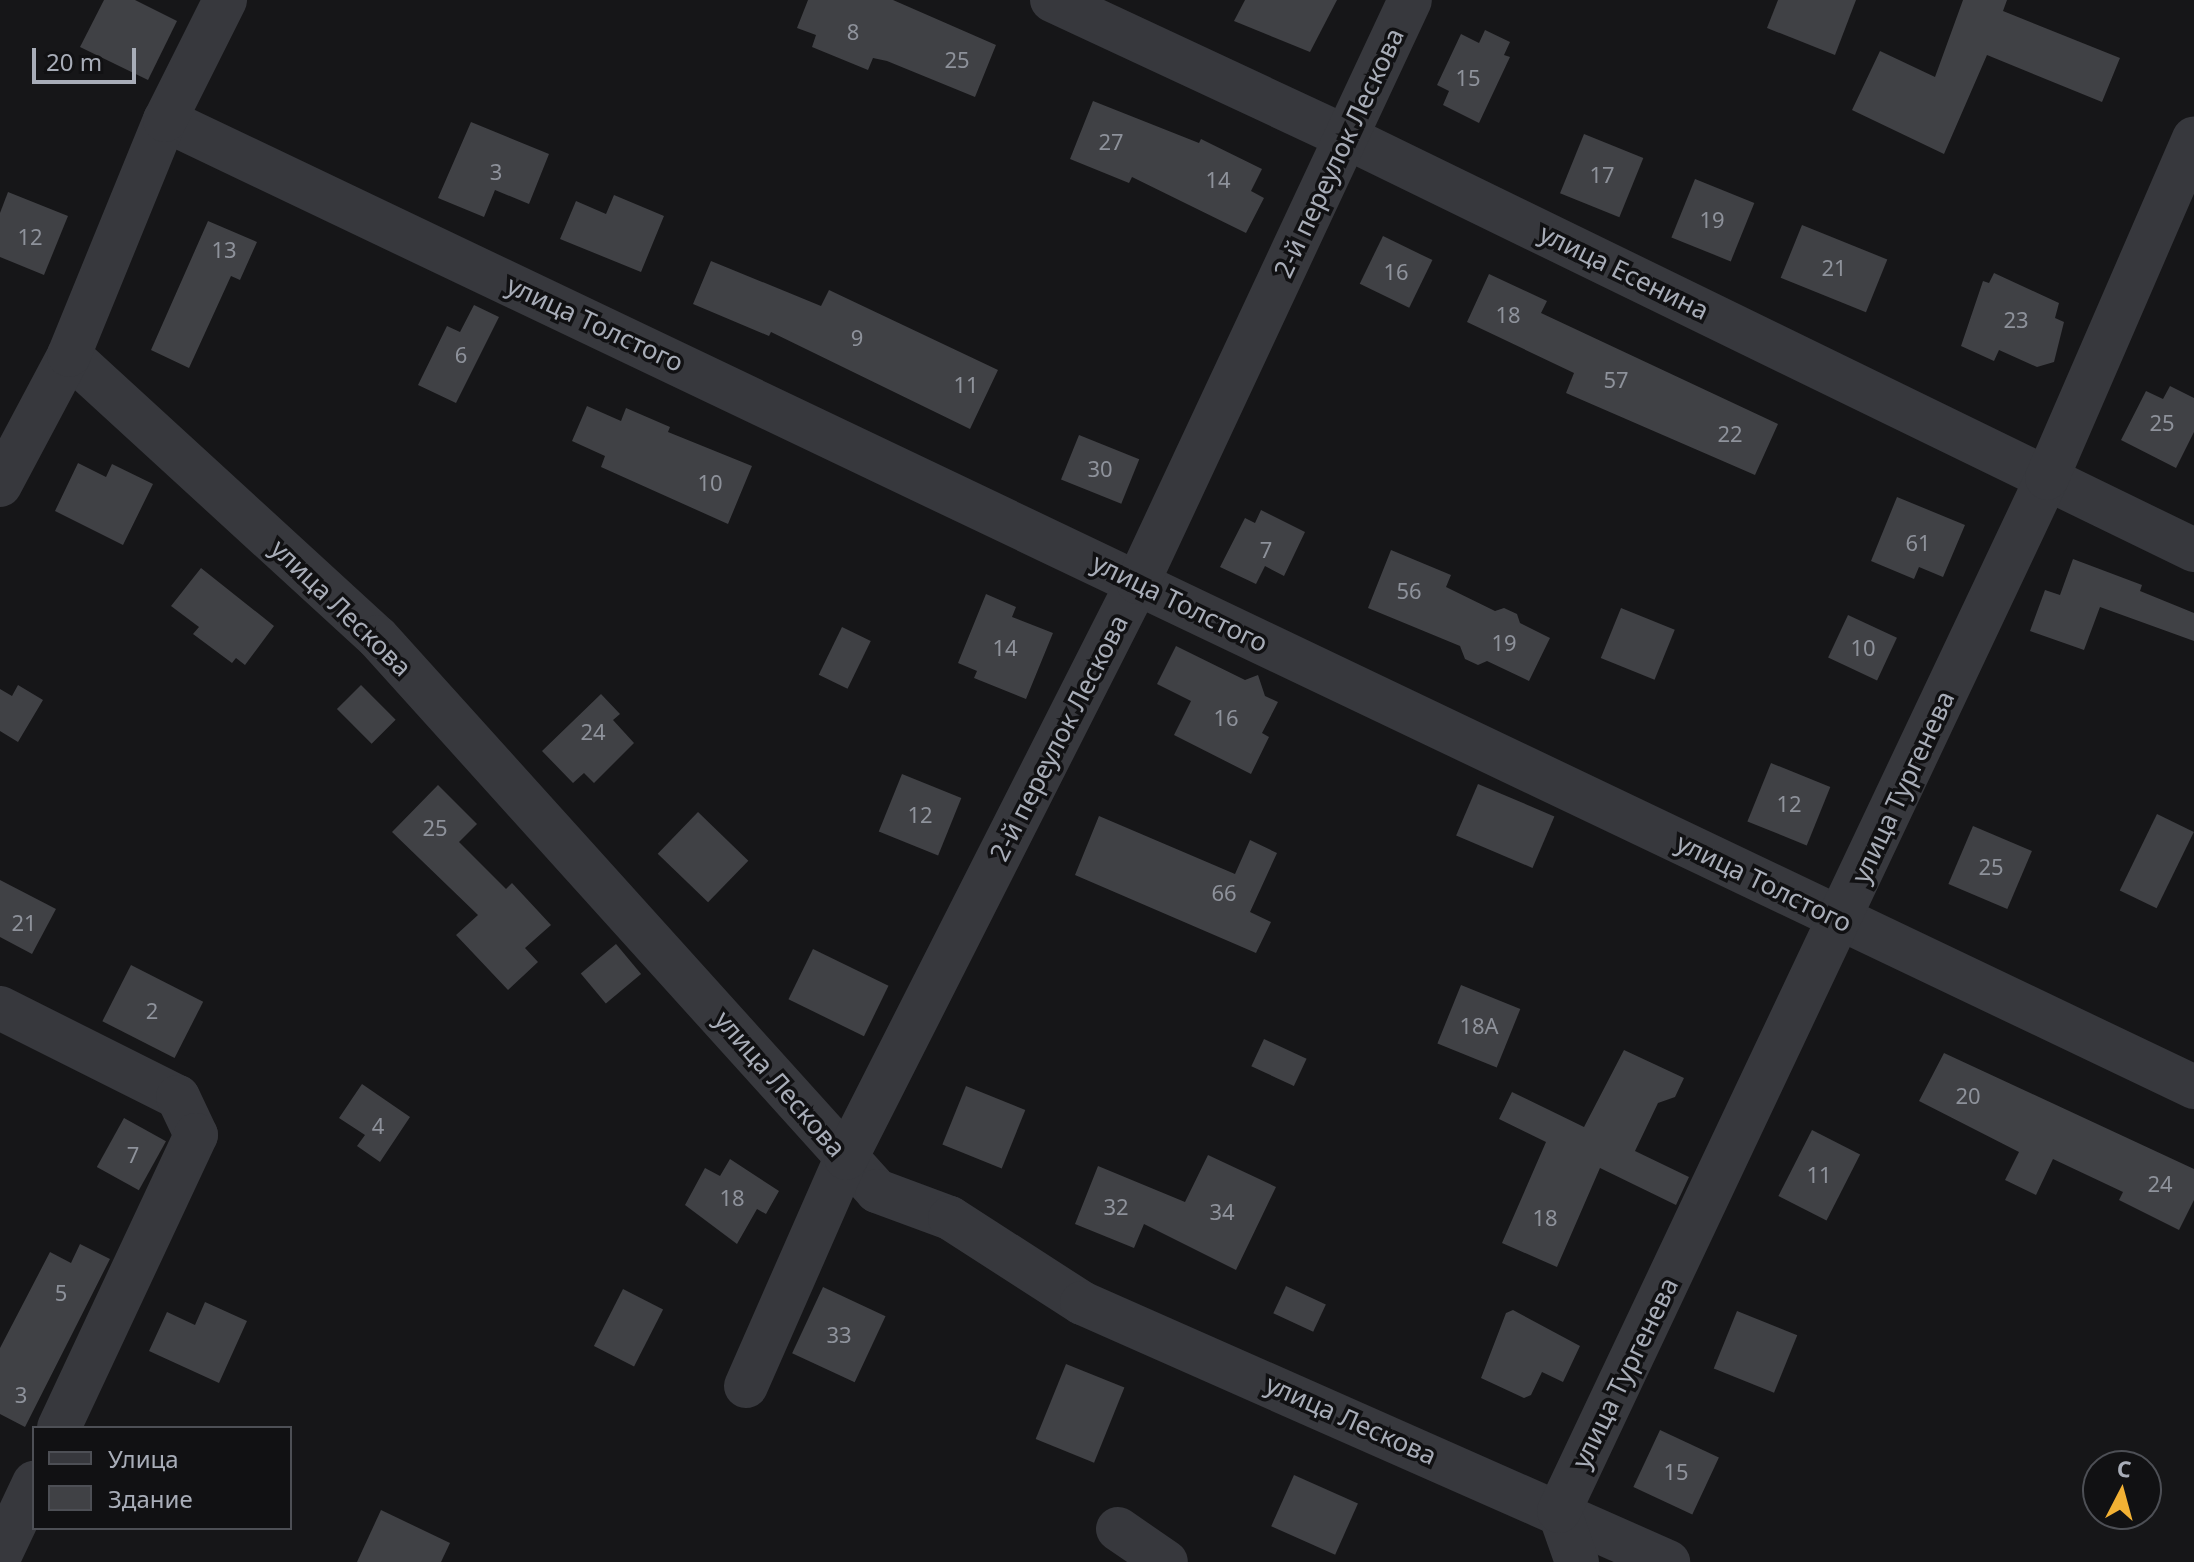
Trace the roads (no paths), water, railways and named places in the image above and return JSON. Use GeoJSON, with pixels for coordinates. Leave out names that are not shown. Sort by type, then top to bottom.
{"type":"FeatureCollection","features":[{"type":"Feature","properties":{"kind":"street"},"geometry":{"type":"LineString","coordinates":[[0,485],[69,355],[165,120],[225,0]]}},
{"type":"Feature","properties":{"kind":"street","name":"улица Есенина"},"geometry":{"type":"LineString","coordinates":[[1052,0],[1348,138],[2194,550]]}},
{"type":"Feature","properties":{"kind":"street","name":"2-й переулок Лескова"},"geometry":{"type":"LineString","coordinates":[[746,1386],[846,1158],[1138,582],[1410,0]]}},
{"type":"Feature","properties":{"kind":"street","name":"улица Толстого"},"geometry":{"type":"LineString","coordinates":[[165,120],[2194,1087]]}},
{"type":"Feature","properties":{"kind":"street","name":"улица Тургенева"},"geometry":{"type":"LineString","coordinates":[[1559,1511],[2047,478],[2194,138]]}},
{"type":"Feature","properties":{"kind":"street","name":"улица Лескова"},"geometry":{"type":"LineString","coordinates":[[69,355],[377,637],[877,1191],[950,1218],[1082,1303],[1559,1511],[1668,1562]]}},
{"type":"Feature","properties":{"kind":"street"},"geometry":{"type":"LineString","coordinates":[[0,1008],[178,1097],[196,1135],[60,1426]]}},
{"type":"Feature","properties":{"kind":"street"},"geometry":{"type":"LineString","coordinates":[[0,1555],[32,1487]]}},
{"type":"Feature","properties":{"kind":"street"},"geometry":{"type":"LineString","coordinates":[[1559,1511],[1577,1562]]}},
{"type":"Feature","properties":{"kind":"street"},"geometry":{"type":"LineString","coordinates":[[1118,1529],[1166,1562]]}}]}
